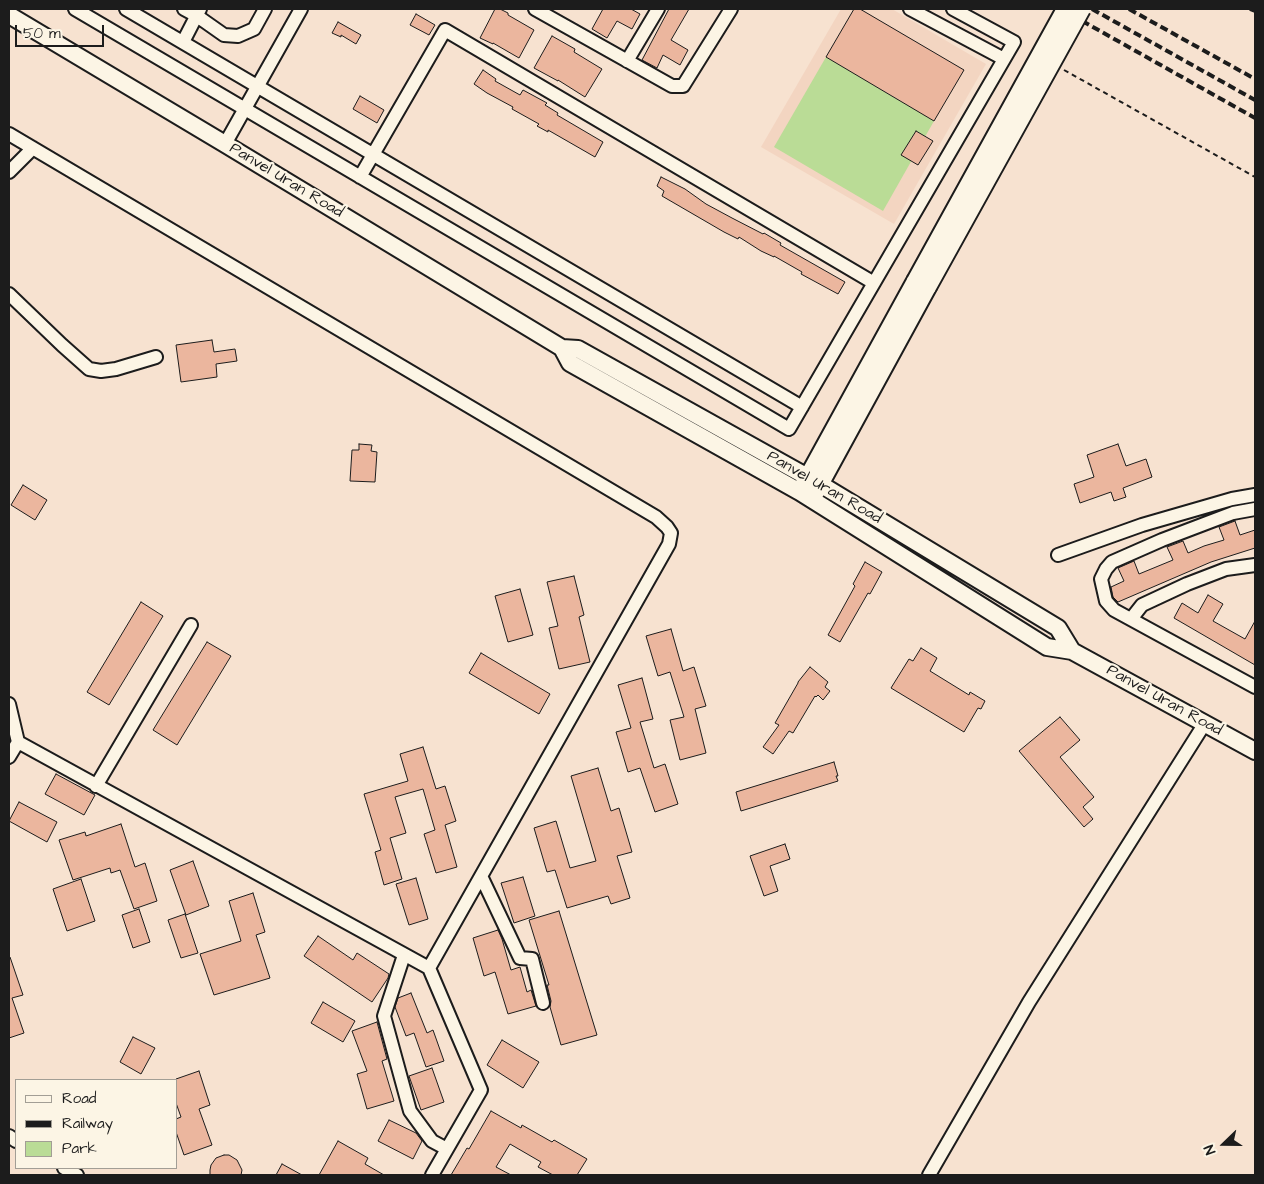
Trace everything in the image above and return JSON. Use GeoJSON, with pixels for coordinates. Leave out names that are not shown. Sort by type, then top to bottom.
{"type":"FeatureCollection","features":[{"type":"Feature","properties":{"kind":"main road"},"geometry":{"type":"LineString","coordinates":[[810,488],[922,284],[1065,9]]}},
{"type":"Feature","properties":{"kind":"main road"},"geometry":{"type":"LineString","coordinates":[[922,284],[1082,9]]}},
{"type":"Feature","properties":{"kind":"main road","name":"Panvel Uran Road"},"geometry":{"type":"LineString","coordinates":[[9,16],[562,348],[570,363],[810,488],[1047,647],[1072,651],[1255,751]]}},
{"type":"Feature","properties":{"kind":"street"},"geometry":{"type":"LineString","coordinates":[[75,9],[790,429],[1014,42],[953,9]]}},
{"type":"Feature","properties":{"kind":"street"},"geometry":{"type":"LineString","coordinates":[[126,9],[802,407]]}},
{"type":"Feature","properties":{"kind":"street"},"geometry":{"type":"LineString","coordinates":[[184,9],[199,12],[224,35],[238,36],[254,29],[265,9]]}},
{"type":"Feature","properties":{"kind":"street"},"geometry":{"type":"LineString","coordinates":[[225,144],[301,9]]}},
{"type":"Feature","properties":{"kind":"street"},"geometry":{"type":"LineString","coordinates":[[535,9],[672,86],[683,86],[732,9]]}},
{"type":"Feature","properties":{"kind":"street"},"geometry":{"type":"LineString","coordinates":[[910,9],[1004,59]]}},
{"type":"Feature","properties":{"kind":"street"},"geometry":{"type":"LineString","coordinates":[[627,61],[654,10]]}},
{"type":"Feature","properties":{"kind":"street"},"geometry":{"type":"LineString","coordinates":[[182,42],[199,12]]}},
{"type":"Feature","properties":{"kind":"street"},"geometry":{"type":"LineString","coordinates":[[360,176],[445,30],[874,283]]}},
{"type":"Feature","properties":{"kind":"street"},"geometry":{"type":"LineString","coordinates":[[9,134],[656,517],[671,533],[669,544],[429,968]]}},
{"type":"Feature","properties":{"kind":"street"},"geometry":{"type":"LineString","coordinates":[[9,172],[33,148]]}},
{"type":"Feature","properties":{"kind":"street"},"geometry":{"type":"LineString","coordinates":[[9,294],[89,369],[101,372],[156,357]]}},
{"type":"Feature","properties":{"kind":"street"},"geometry":{"type":"LineString","coordinates":[[1058,555],[1142,525],[1232,499],[1255,495]]}},
{"type":"Feature","properties":{"kind":"street"},"geometry":{"type":"LineString","coordinates":[[1255,509],[1233,513],[1162,540],[1112,562],[1101,579],[1106,601],[1114,610],[1255,687]]}},
{"type":"Feature","properties":{"kind":"street"},"geometry":{"type":"LineString","coordinates":[[1131,619],[1142,605],[1187,584],[1226,569],[1255,565]]}},
{"type":"Feature","properties":{"kind":"street"},"geometry":{"type":"LineString","coordinates":[[96,786],[191,625]]}},
{"type":"Feature","properties":{"kind":"street"},"geometry":{"type":"LineString","coordinates":[[9,704],[18,742],[9,757]]}},
{"type":"Feature","properties":{"kind":"street"},"geometry":{"type":"LineString","coordinates":[[929,1175],[1029,1002],[1205,723]]}},
{"type":"Feature","properties":{"kind":"street"},"geometry":{"type":"LineString","coordinates":[[18,742],[429,968],[481,1090],[432,1175]]}},
{"type":"Feature","properties":{"kind":"street"},"geometry":{"type":"LineString","coordinates":[[481,876],[520,958],[532,959],[542,1003]]}},
{"type":"Feature","properties":{"kind":"street"},"geometry":{"type":"LineString","coordinates":[[404,955],[384,1016],[410,1111],[432,1141],[447,1150]]}},
{"type":"Feature","properties":{"kind":"street"},"geometry":{"type":"LineString","coordinates":[[66,1169],[77,1175]]}},
{"type":"Feature","properties":{"kind":"path"},"geometry":{"type":"LineString","coordinates":[[1057,66],[1255,177]]}},
{"type":"Feature","properties":{"kind":"shaded area"},"geometry":{"type":"Polygon","coordinates":[[[841,9],[892,9],[986,64],[894,224],[761,147],[841,9]]]}},
{"type":"Feature","properties":{"kind":"green space"},"geometry":{"type":"Polygon","coordinates":[[[826,57],[934,121],[883,211],[774,147],[826,57]]]}},
{"type":"Feature","properties":{"kind":"building"},"geometry":{"type":"Polygon","coordinates":[[[495,9],[508,13],[508,15],[534,30],[519,58],[480,38],[495,9]]]}},
{"type":"Feature","properties":{"kind":"building"},"geometry":{"type":"Polygon","coordinates":[[[603,9],[631,9],[640,14],[632,29],[617,21],[607,38],[592,29],[603,9]]]}},
{"type":"Feature","properties":{"kind":"building"},"geometry":{"type":"Polygon","coordinates":[[[669,9],[689,9],[671,40],[688,50],[680,65],[663,55],[657,68],[642,60],[669,9]]]}},
{"type":"Feature","properties":{"kind":"building"},"geometry":{"type":"Polygon","coordinates":[[[854,9],[860,9],[964,70],[934,121],[826,57],[854,9]]]}},
{"type":"Feature","properties":{"kind":"building"},"geometry":{"type":"Polygon","coordinates":[[[416,14],[435,25],[429,35],[410,25],[416,14]]]}},
{"type":"Feature","properties":{"kind":"building"},"geometry":{"type":"Polygon","coordinates":[[[338,22],[361,35],[356,44],[341,35],[341,37],[332,33],[338,22]]]}},
{"type":"Feature","properties":{"kind":"building"},"geometry":{"type":"Polygon","coordinates":[[[552,36],[575,49],[574,52],[602,69],[585,97],[534,68],[552,36]]]}},
{"type":"Feature","properties":{"kind":"building"},"geometry":{"type":"Polygon","coordinates":[[[483,70],[496,79],[495,81],[520,95],[523,90],[547,103],[545,105],[558,113],[557,115],[603,142],[595,157],[548,130],[548,132],[537,126],[539,124],[474,84],[483,70]]]}},
{"type":"Feature","properties":{"kind":"building"},"geometry":{"type":"Polygon","coordinates":[[[360,96],[384,110],[377,123],[353,109],[360,96]]]}},
{"type":"Feature","properties":{"kind":"building"},"geometry":{"type":"Polygon","coordinates":[[[916,131],[933,141],[918,165],[901,155],[916,131]]]}},
{"type":"Feature","properties":{"kind":"building"},"geometry":{"type":"Polygon","coordinates":[[[661,177],[685,189],[706,204],[764,233],[781,243],[780,245],[845,282],[838,294],[801,274],[802,272],[774,256],[761,251],[739,237],[738,239],[724,232],[662,196],[664,191],[657,186],[661,177]]]}},
{"type":"Feature","properties":{"kind":"building"},"geometry":{"type":"Polygon","coordinates":[[[212,340],[214,352],[235,349],[237,361],[216,364],[217,377],[181,382],[176,345],[212,340]]]}},
{"type":"Feature","properties":{"kind":"building"},"geometry":{"type":"Polygon","coordinates":[[[359,444],[372,445],[371,451],[377,452],[375,482],[350,481],[352,450],[359,450],[359,444]]]}},
{"type":"Feature","properties":{"kind":"building"},"geometry":{"type":"Polygon","coordinates":[[[1118,444],[1126,466],[1146,459],[1152,477],[1123,488],[1126,497],[1114,501],[1111,492],[1080,503],[1074,484],[1094,477],[1087,455],[1118,444]]]}},
{"type":"Feature","properties":{"kind":"building"},"geometry":{"type":"Polygon","coordinates":[[[23,485],[47,500],[35,520],[11,505],[23,485]]]}},
{"type":"Feature","properties":{"kind":"building"},"geometry":{"type":"Polygon","coordinates":[[[1235,521],[1240,535],[1255,530],[1255,548],[1211,562],[1118,602],[1113,597],[1111,587],[1124,581],[1118,568],[1134,561],[1139,574],[1173,560],[1167,547],[1183,541],[1188,553],[1224,540],[1219,527],[1235,521]]]}},
{"type":"Feature","properties":{"kind":"building"},"geometry":{"type":"Polygon","coordinates":[[[865,562],[882,572],[840,642],[828,635],[855,586],[853,584],[865,562]]]}},
{"type":"Feature","properties":{"kind":"building"},"geometry":{"type":"Polygon","coordinates":[[[574,576],[584,615],[579,617],[590,662],[559,669],[549,628],[558,626],[547,582],[574,576]]]}},
{"type":"Feature","properties":{"kind":"building"},"geometry":{"type":"Polygon","coordinates":[[[520,589],[533,635],[508,642],[495,596],[520,589]]]}},
{"type":"Feature","properties":{"kind":"building"},"geometry":{"type":"Polygon","coordinates":[[[1208,595],[1223,604],[1213,621],[1245,639],[1255,621],[1255,665],[1174,618],[1182,603],[1198,613],[1208,595]]]}},
{"type":"Feature","properties":{"kind":"building"},"geometry":{"type":"Polygon","coordinates":[[[141,602],[163,616],[109,705],[87,692],[141,602]]]}},
{"type":"Feature","properties":{"kind":"building"},"geometry":{"type":"Polygon","coordinates":[[[671,629],[683,671],[694,667],[706,706],[695,709],[706,753],[680,760],[670,720],[684,717],[670,672],[658,676],[646,636],[671,629]]]}},
{"type":"Feature","properties":{"kind":"building"},"geometry":{"type":"Polygon","coordinates":[[[207,642],[231,656],[177,745],[153,730],[207,642]]]}},
{"type":"Feature","properties":{"kind":"building"},"geometry":{"type":"Polygon","coordinates":[[[921,648],[937,658],[930,671],[969,695],[970,692],[985,701],[981,709],[978,708],[964,732],[891,688],[909,659],[913,661],[921,648]]]}},
{"type":"Feature","properties":{"kind":"building"},"geometry":{"type":"Polygon","coordinates":[[[481,653],[550,694],[539,714],[469,673],[481,653]]]}},
{"type":"Feature","properties":{"kind":"building"},"geometry":{"type":"Polygon","coordinates":[[[810,667],[828,682],[825,687],[830,691],[823,700],[818,695],[815,696],[793,733],[789,731],[773,754],[763,747],[779,725],[775,723],[798,682],[810,667]]]}},
{"type":"Feature","properties":{"kind":"building"},"geometry":{"type":"Polygon","coordinates":[[[642,678],[653,719],[640,722],[654,768],[665,764],[678,804],[655,812],[640,768],[628,772],[616,732],[631,728],[618,685],[642,678]]]}},
{"type":"Feature","properties":{"kind":"building"},"geometry":{"type":"Polygon","coordinates":[[[1060,717],[1080,740],[1060,757],[1094,797],[1083,807],[1093,819],[1084,827],[1019,751],[1060,717]]]}},
{"type":"Feature","properties":{"kind":"building"},"geometry":{"type":"Polygon","coordinates":[[[423,747],[436,789],[445,786],[456,821],[445,825],[457,867],[436,873],[424,834],[435,830],[423,789],[395,797],[406,833],[390,838],[402,879],[384,885],[375,852],[381,850],[364,794],[408,781],[400,754],[423,747]]]}},
{"type":"Feature","properties":{"kind":"building"},"geometry":{"type":"Polygon","coordinates":[[[834,762],[838,781],[741,811],[736,792],[834,762]]]}},
{"type":"Feature","properties":{"kind":"building"},"geometry":{"type":"Polygon","coordinates":[[[598,768],[611,811],[619,808],[632,852],[617,856],[630,898],[611,904],[608,896],[567,908],[555,870],[547,872],[534,828],[556,821],[570,868],[596,861],[571,776],[598,768]]]}},
{"type":"Feature","properties":{"kind":"building"},"geometry":{"type":"Polygon","coordinates":[[[56,774],[95,795],[84,815],[45,794],[56,774]]]}},
{"type":"Feature","properties":{"kind":"building"},"geometry":{"type":"Polygon","coordinates":[[[19,802],[57,822],[47,842],[9,821],[19,802]]]}},
{"type":"Feature","properties":{"kind":"building"},"geometry":{"type":"Polygon","coordinates":[[[121,824],[135,867],[145,863],[157,901],[134,909],[120,870],[111,873],[110,868],[73,880],[59,840],[85,832],[86,836],[121,824]]]}},
{"type":"Feature","properties":{"kind":"building"},"geometry":{"type":"Polygon","coordinates":[[[785,844],[790,859],[770,866],[778,891],[764,896],[750,856],[785,844]]]}},
{"type":"Feature","properties":{"kind":"building"},"geometry":{"type":"Polygon","coordinates":[[[193,861],[209,906],[186,915],[170,870],[193,861]]]}},
{"type":"Feature","properties":{"kind":"building"},"geometry":{"type":"Polygon","coordinates":[[[523,877],[535,916],[514,923],[501,883],[523,877]]]}},
{"type":"Feature","properties":{"kind":"building"},"geometry":{"type":"Polygon","coordinates":[[[416,878],[428,919],[409,925],[396,884],[416,878]]]}},
{"type":"Feature","properties":{"kind":"building"},"geometry":{"type":"Polygon","coordinates":[[[81,879],[95,921],[67,931],[53,889],[81,879]]]}},
{"type":"Feature","properties":{"kind":"building"},"geometry":{"type":"Polygon","coordinates":[[[253,893],[265,932],[256,935],[270,978],[214,995],[200,954],[241,941],[229,901],[253,893]]]}},
{"type":"Feature","properties":{"kind":"building"},"geometry":{"type":"Polygon","coordinates":[[[139,909],[150,942],[133,948],[122,915],[139,909]]]}},
{"type":"Feature","properties":{"kind":"building"},"geometry":{"type":"Polygon","coordinates":[[[559,911],[597,1035],[561,1045],[550,1007],[551,1001],[547,985],[549,985],[529,920],[559,911]]]}},
{"type":"Feature","properties":{"kind":"building"},"geometry":{"type":"Polygon","coordinates":[[[185,914],[198,953],[181,958],[168,920],[185,914]]]}},
{"type":"Feature","properties":{"kind":"building"},"geometry":{"type":"Polygon","coordinates":[[[498,930],[511,970],[520,967],[527,992],[531,990],[536,1006],[508,1014],[495,972],[484,976],[473,938],[498,930]]]}},
{"type":"Feature","properties":{"kind":"building"},"geometry":{"type":"Polygon","coordinates":[[[318,936],[353,960],[357,953],[389,974],[372,1002],[304,956],[318,936]]]}},
{"type":"Feature","properties":{"kind":"building"},"geometry":{"type":"Polygon","coordinates":[[[9,957],[23,995],[12,998],[24,1033],[9,1038],[9,957]]]}},
{"type":"Feature","properties":{"kind":"building"},"geometry":{"type":"Polygon","coordinates":[[[411,993],[427,1033],[433,1030],[444,1061],[426,1067],[414,1033],[406,1036],[395,1007],[398,998],[411,993]]]}},
{"type":"Feature","properties":{"kind":"building"},"geometry":{"type":"Polygon","coordinates":[[[323,1002],[355,1021],[343,1042],[311,1023],[323,1002]]]}},
{"type":"Feature","properties":{"kind":"building"},"geometry":{"type":"Polygon","coordinates":[[[377,1022],[387,1059],[382,1061],[394,1101],[367,1109],[357,1074],[367,1071],[352,1031],[377,1022]]]}},
{"type":"Feature","properties":{"kind":"building"},"geometry":{"type":"Polygon","coordinates":[[[133,1037],[155,1048],[141,1074],[120,1062],[133,1037]]]}},
{"type":"Feature","properties":{"kind":"building"},"geometry":{"type":"Polygon","coordinates":[[[502,1040],[539,1062],[523,1088],[487,1065],[502,1040]]]}},
{"type":"Feature","properties":{"kind":"building"},"geometry":{"type":"Polygon","coordinates":[[[432,1068],[444,1102],[421,1110],[409,1076],[432,1068]]]}},
{"type":"Feature","properties":{"kind":"building"},"geometry":{"type":"Polygon","coordinates":[[[199,1071],[210,1105],[199,1109],[212,1145],[184,1155],[178,1138],[178,1118],[181,1117],[178,1109],[178,1079],[176,1079],[199,1071]]]}},
{"type":"Feature","properties":{"kind":"building"},"geometry":{"type":"Polygon","coordinates":[[[491,1111],[521,1128],[522,1125],[552,1142],[554,1140],[587,1159],[577,1175],[553,1175],[538,1167],[541,1162],[510,1144],[496,1167],[511,1175],[451,1175],[491,1111]]]}},
{"type":"Feature","properties":{"kind":"building"},"geometry":{"type":"Polygon","coordinates":[[[389,1120],[416,1133],[422,1141],[413,1159],[378,1141],[389,1120]]]}},
{"type":"Feature","properties":{"kind":"building"},"geometry":{"type":"Polygon","coordinates":[[[338,1141],[368,1158],[365,1164],[384,1175],[319,1175],[338,1141]]]}},
{"type":"Feature","properties":{"kind":"building"},"geometry":{"type":"Polygon","coordinates":[[[229,1155],[237,1160],[242,1170],[241,1175],[210,1175],[211,1165],[216,1158],[229,1155]]]}},
{"type":"Feature","properties":{"kind":"building"},"geometry":{"type":"Polygon","coordinates":[[[282,1164],[302,1175],[276,1175],[282,1164]]]}},
{"type":"Feature","properties":{"kind":"railway"},"geometry":{"type":"LineString","coordinates":[[1061,9],[1255,118]]}},
{"type":"Feature","properties":{"kind":"railway"},"geometry":{"type":"LineString","coordinates":[[1092,9],[1255,100]]}},
{"type":"Feature","properties":{"kind":"railway"},"geometry":{"type":"LineString","coordinates":[[1129,9],[1255,79]]}},
{"type":"Feature","properties":{"kind":"railway"},"geometry":{"type":"LineString","coordinates":[[1250,9],[1255,11]]}}]}
